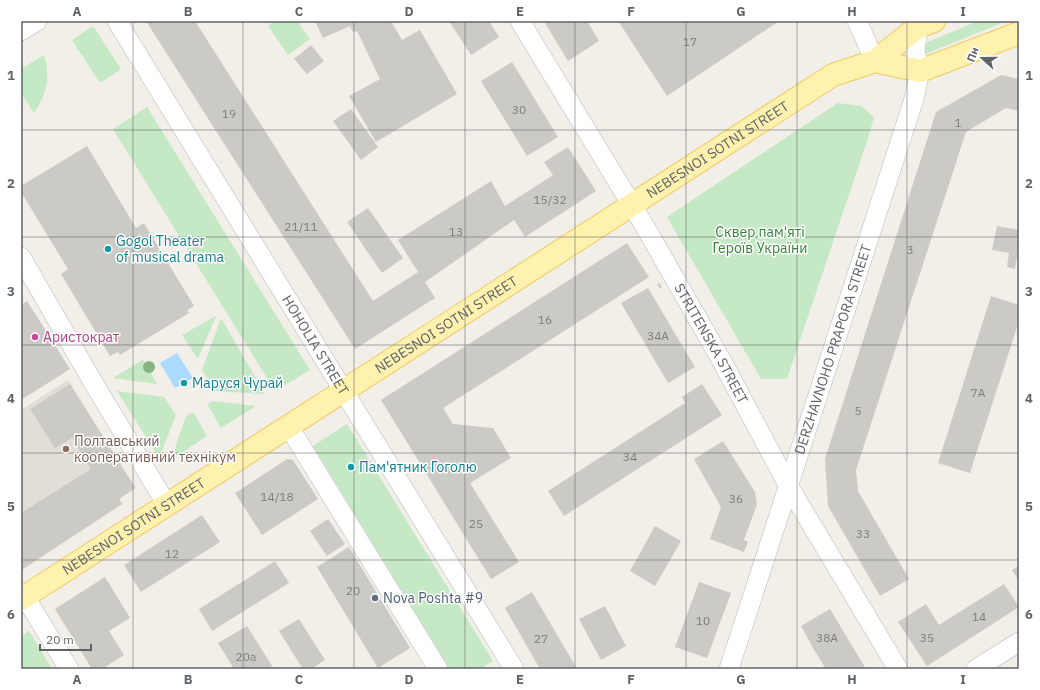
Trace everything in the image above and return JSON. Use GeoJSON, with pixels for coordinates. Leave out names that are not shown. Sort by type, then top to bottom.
{"type":"FeatureCollection","features":[{"type":"Feature","properties":{"kind":"main road","name":"NEBESNOI SOTNI STREET"},"geometry":{"type":"LineString","coordinates":[[23,598],[833,75],[875,61],[926,24]]}},
{"type":"Feature","properties":{"kind":"main road"},"geometry":{"type":"LineString","coordinates":[[875,61],[920,71],[1019,33]]}},
{"type":"Feature","properties":{"kind":"street"},"geometry":{"type":"LineString","coordinates":[[21,31],[37,21]]}},
{"type":"Feature","properties":{"kind":"street","name":"HOHOLIA STREET"},"geometry":{"type":"LineString","coordinates":[[117,21],[343,390],[508,667]]}},
{"type":"Feature","properties":{"kind":"street","name":"STRITENSKA STREET"},"geometry":{"type":"LineString","coordinates":[[520,21],[632,206],[723,363],[789,487],[898,669]]}},
{"type":"Feature","properties":{"kind":"street"},"geometry":{"type":"LineString","coordinates":[[857,21],[875,61]]}},
{"type":"Feature","properties":{"kind":"street","name":"DERZHAVNOHO PRAPORA STREET"},"geometry":{"type":"LineString","coordinates":[[729,669],[912,107],[920,71],[914,51],[926,24]]}},
{"type":"Feature","properties":{"kind":"street"},"geometry":{"type":"LineString","coordinates":[[21,257],[26,277],[94,384],[167,505]]}},
{"type":"Feature","properties":{"kind":"street"},"geometry":{"type":"LineString","coordinates":[[289,427],[438,669]]}},
{"type":"Feature","properties":{"kind":"street"},"geometry":{"type":"LineString","coordinates":[[23,598],[69,669]]}},
{"type":"Feature","properties":{"kind":"street"},"geometry":{"type":"LineString","coordinates":[[976,669],[1019,642]]}},
{"type":"Feature","properties":{"kind":"shaded area","name":"Полтавський кооперативний технікум"},"geometry":{"type":"Polygon","coordinates":[[[68,380],[136,488],[119,499],[122,504],[21,571],[21,410],[68,380]]]}},
{"type":"Feature","properties":{"kind":"green space"},"geometry":{"type":"Polygon","coordinates":[[[275,21],[297,21],[310,39],[288,55],[268,26],[275,21]]]}},
{"type":"Feature","properties":{"kind":"green space"},"geometry":{"type":"Polygon","coordinates":[[[978,21],[1007,21],[925,54],[921,45],[978,21]]]}},
{"type":"Feature","properties":{"kind":"green space"},"geometry":{"type":"Polygon","coordinates":[[[93,26],[121,69],[100,83],[72,40],[93,26]]]}},
{"type":"Feature","properties":{"kind":"green space"},"geometry":{"type":"Polygon","coordinates":[[[44,55],[47,71],[45,92],[34,113],[21,93],[21,69],[44,55]]]}},
{"type":"Feature","properties":{"kind":"green space","name":"Сквер пам'яті Героїв України"},"geometry":{"type":"Polygon","coordinates":[[[838,103],[861,106],[874,117],[869,135],[787,379],[761,379],[667,217],[838,103]]]}},
{"type":"Feature","properties":{"kind":"green space"},"geometry":{"type":"Polygon","coordinates":[[[147,107],[310,370],[275,391],[113,129],[147,107]]]}},
{"type":"Feature","properties":{"kind":"green space"},"geometry":{"type":"Polygon","coordinates":[[[216,316],[198,359],[182,335],[216,316]]]}},
{"type":"Feature","properties":{"kind":"green space"},"geometry":{"type":"Polygon","coordinates":[[[221,318],[265,394],[215,391],[202,370],[221,318]]]}},
{"type":"Feature","properties":{"kind":"green space"},"geometry":{"type":"Polygon","coordinates":[[[143,360],[157,384],[113,378],[143,360]]]}},
{"type":"Feature","properties":{"kind":"green space"},"geometry":{"type":"Polygon","coordinates":[[[117,391],[164,397],[176,415],[159,458],[117,391]]]}},
{"type":"Feature","properties":{"kind":"green space"},"geometry":{"type":"Polygon","coordinates":[[[213,401],[256,406],[221,428],[207,404],[213,401]]]}},
{"type":"Feature","properties":{"kind":"green space"},"geometry":{"type":"Polygon","coordinates":[[[193,412],[207,436],[171,460],[186,416],[193,412]]]}},
{"type":"Feature","properties":{"kind":"green space"},"geometry":{"type":"Polygon","coordinates":[[[347,424],[493,661],[480,669],[450,669],[313,446],[347,424]]]}},
{"type":"Feature","properties":{"kind":"green space"},"geometry":{"type":"Polygon","coordinates":[[[29,631],[52,669],[21,669],[21,636],[29,631]]]}},
{"type":"Feature","properties":{"kind":"water"},"geometry":{"type":"Polygon","coordinates":[[[177,353],[193,378],[175,388],[160,363],[177,353]]]}},
{"type":"Feature","properties":{"kind":"building"},"geometry":{"type":"Polygon","coordinates":[[[146,21],[195,21],[373,301],[418,272],[398,240],[491,181],[505,206],[553,175],[544,162],[568,147],[596,191],[525,237],[514,220],[425,282],[435,298],[355,349],[146,21]]]}},
{"type":"Feature","properties":{"kind":"building"},"geometry":{"type":"Polygon","coordinates":[[[315,21],[391,21],[402,40],[420,30],[457,94],[376,142],[349,96],[380,79],[357,31],[353,32],[350,26],[323,38],[315,21]]]}},
{"type":"Feature","properties":{"kind":"building"},"geometry":{"type":"Polygon","coordinates":[[[449,21],[489,21],[499,37],[471,55],[449,21]]]}},
{"type":"Feature","properties":{"kind":"building"},"geometry":{"type":"Polygon","coordinates":[[[544,21],[587,21],[599,41],[568,61],[544,21]]]}},
{"type":"Feature","properties":{"kind":"building"},"geometry":{"type":"Polygon","coordinates":[[[618,21],[775,21],[776,23],[667,96],[618,21]]]}},
{"type":"Feature","properties":{"kind":"building"},"geometry":{"type":"Polygon","coordinates":[[[311,45],[324,61],[307,74],[294,59],[311,45]]]}},
{"type":"Feature","properties":{"kind":"building"},"geometry":{"type":"Polygon","coordinates":[[[512,62],[558,137],[527,156],[481,81],[512,62]]]}},
{"type":"Feature","properties":{"kind":"building"},"geometry":{"type":"Polygon","coordinates":[[[1001,75],[1019,79],[1019,111],[1006,108],[966,132],[856,470],[858,491],[909,579],[880,596],[828,506],[825,459],[936,112],[1001,75]]]}},
{"type":"Feature","properties":{"kind":"building"},"geometry":{"type":"Polygon","coordinates":[[[351,109],[378,147],[361,160],[333,121],[351,109]]]}},
{"type":"Feature","properties":{"kind":"building","name":"Gogol Theater of musical drama"},"geometry":{"type":"Polygon","coordinates":[[[87,146],[136,228],[144,223],[194,306],[187,310],[189,313],[120,355],[118,352],[110,356],[61,274],[68,269],[21,192],[21,186],[87,146]]]}},
{"type":"Feature","properties":{"kind":"building"},"geometry":{"type":"Polygon","coordinates":[[[368,208],[403,258],[382,273],[347,222],[368,208]]]}},
{"type":"Feature","properties":{"kind":"building"},"geometry":{"type":"Polygon","coordinates":[[[997,226],[1019,230],[1019,245],[1015,269],[1007,267],[1009,253],[992,250],[997,226]]]}},
{"type":"Feature","properties":{"kind":"building"},"geometry":{"type":"Polygon","coordinates":[[[627,243],[649,277],[443,408],[453,424],[493,428],[511,458],[470,483],[519,562],[491,579],[381,400],[627,243]]]}},
{"type":"Feature","properties":{"kind":"building"},"geometry":{"type":"Polygon","coordinates":[[[659,283],[662,287],[660,289],[657,284],[659,283]]]}},
{"type":"Feature","properties":{"kind":"building"},"geometry":{"type":"Polygon","coordinates":[[[648,288],[695,367],[668,383],[621,303],[648,288]]]}},
{"type":"Feature","properties":{"kind":"building"},"geometry":{"type":"Polygon","coordinates":[[[991,296],[1019,305],[1019,321],[970,473],[938,463],[991,296]]]}},
{"type":"Feature","properties":{"kind":"building","name":"Аристократ"},"geometry":{"type":"Polygon","coordinates":[[[27,301],[70,369],[21,400],[21,305],[27,301]]]}},
{"type":"Feature","properties":{"kind":"building","name":"Полтавський кооперативний технікум"},"geometry":{"type":"Polygon","coordinates":[[[70,384],[135,488],[119,499],[122,504],[21,570],[21,513],[91,469],[72,438],[55,448],[30,409],[70,384]]]}},
{"type":"Feature","properties":{"kind":"building"},"geometry":{"type":"Polygon","coordinates":[[[702,384],[722,415],[564,516],[548,491],[685,403],[682,397],[702,384]]]}},
{"type":"Feature","properties":{"kind":"building"},"geometry":{"type":"Polygon","coordinates":[[[723,441],[755,492],[757,504],[744,540],[748,542],[744,552],[710,539],[721,507],[694,459],[723,441]]]}},
{"type":"Feature","properties":{"kind":"building"},"geometry":{"type":"Polygon","coordinates":[[[287,459],[293,460],[318,499],[262,535],[235,493],[287,459]]]}},
{"type":"Feature","properties":{"kind":"building"},"geometry":{"type":"Polygon","coordinates":[[[202,515],[220,542],[141,592],[124,565],[202,515]]]}},
{"type":"Feature","properties":{"kind":"building"},"geometry":{"type":"Polygon","coordinates":[[[328,519],[345,544],[327,556],[310,531],[328,519]]]}},
{"type":"Feature","properties":{"kind":"building"},"geometry":{"type":"Polygon","coordinates":[[[655,526],[681,541],[655,586],[630,571],[655,526]]]}},
{"type":"Feature","properties":{"kind":"building"},"geometry":{"type":"Polygon","coordinates":[[[349,547],[410,648],[378,668],[317,567],[349,547]]]}},
{"type":"Feature","properties":{"kind":"building"},"geometry":{"type":"Polygon","coordinates":[[[275,561],[289,583],[212,631],[199,609],[275,561]]]}},
{"type":"Feature","properties":{"kind":"building"},"geometry":{"type":"Polygon","coordinates":[[[1019,566],[1019,581],[1012,570],[1019,566]]]}},
{"type":"Feature","properties":{"kind":"building"},"geometry":{"type":"Polygon","coordinates":[[[105,577],[130,618],[109,631],[124,655],[102,669],[92,669],[55,609],[105,577]]]}},
{"type":"Feature","properties":{"kind":"building"},"geometry":{"type":"Polygon","coordinates":[[[699,582],[731,593],[707,658],[675,647],[699,582]]]}},
{"type":"Feature","properties":{"kind":"building"},"geometry":{"type":"Polygon","coordinates":[[[1004,584],[1019,607],[927,666],[898,622],[926,604],[939,625],[1004,584]]]}},
{"type":"Feature","properties":{"kind":"building"},"geometry":{"type":"Polygon","coordinates":[[[532,592],[577,669],[540,669],[505,608],[532,592]]]}},
{"type":"Feature","properties":{"kind":"building"},"geometry":{"type":"Polygon","coordinates":[[[605,606],[626,646],[601,660],[579,619],[605,606]]]}},
{"type":"Feature","properties":{"kind":"building"},"geometry":{"type":"Polygon","coordinates":[[[830,609],[866,669],[826,669],[813,648],[801,626],[830,609]]]}},
{"type":"Feature","properties":{"kind":"building"},"geometry":{"type":"Polygon","coordinates":[[[299,619],[325,660],[311,669],[303,669],[279,631],[299,619]]]}},
{"type":"Feature","properties":{"kind":"building"},"geometry":{"type":"Polygon","coordinates":[[[247,626],[274,669],[234,669],[218,643],[247,626]]]}},
{"type":"Feature","properties":{"kind":"place","name":"Gogol Theater of musical drama"},"geometry":{"type":"Point","coordinates":[108,249]}},
{"type":"Feature","properties":{"kind":"place","name":"Аристократ"},"geometry":{"type":"Point","coordinates":[35,337]}},
{"type":"Feature","properties":{"kind":"place","name":"Маруся Чурай"},"geometry":{"type":"Point","coordinates":[184,383]}},
{"type":"Feature","properties":{"kind":"place","name":"Полтавський кооперативний технікум"},"geometry":{"type":"Point","coordinates":[66,449]}},
{"type":"Feature","properties":{"kind":"place","name":"Пам'ятник Гоголю"},"geometry":{"type":"Point","coordinates":[351,467]}},
{"type":"Feature","properties":{"kind":"place","name":"Nova Poshta #9"},"geometry":{"type":"Point","coordinates":[375,598]}}]}
